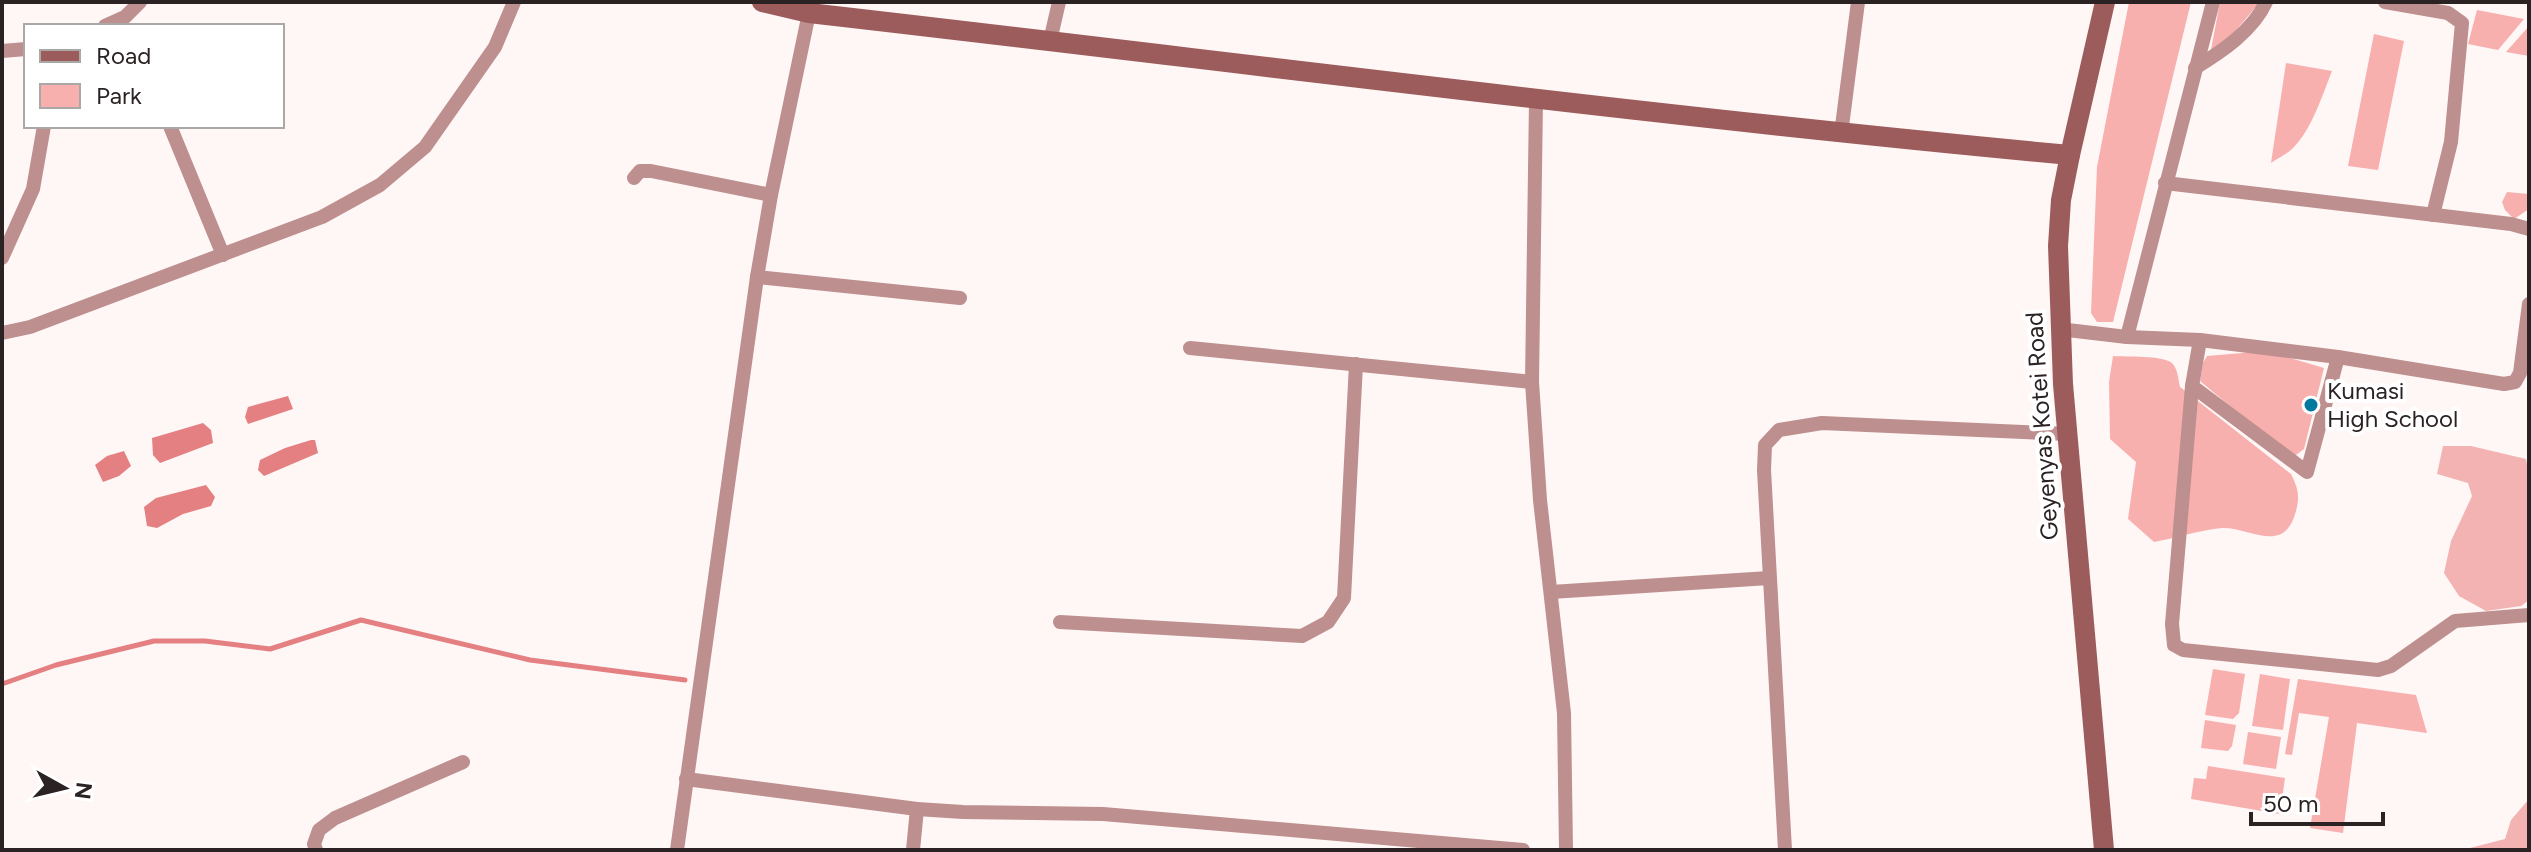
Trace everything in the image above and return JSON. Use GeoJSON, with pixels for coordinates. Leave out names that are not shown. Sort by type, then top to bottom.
{"type":"FeatureCollection","features":[{"type":"Feature","properties":{"kind":"street"},"geometry":{"type":"LineString","coordinates":[[127,21],[140,2]]}},
{"type":"Feature","properties":{"kind":"street"},"geometry":{"type":"LineString","coordinates":[[2,333],[30,327],[322,217],[380,185],[425,147],[495,47],[514,2]]}},
{"type":"Feature","properties":{"kind":"street"},"geometry":{"type":"LineString","coordinates":[[762,2],[809,13],[1536,100],[1841,134],[2070,155]]}},
{"type":"Feature","properties":{"kind":"street"},"geometry":{"type":"LineString","coordinates":[[1050,41],[1059,2]]}},
{"type":"Feature","properties":{"kind":"street"},"geometry":{"type":"LineString","coordinates":[[1841,134],[1858,2]]}},
{"type":"Feature","properties":{"kind":"street","name":"Geyenyas Kotei Road"},"geometry":{"type":"LineString","coordinates":[[2104,850],[2059,329],[2058,246],[2061,200],[2105,2]]}},
{"type":"Feature","properties":{"kind":"street"},"geometry":{"type":"LineString","coordinates":[[2127,337],[2213,2]]}},
{"type":"Feature","properties":{"kind":"street"},"geometry":{"type":"LineString","coordinates":[[2195,68],[2222,51],[2261,14],[2266,2]]}},
{"type":"Feature","properties":{"kind":"street"},"geometry":{"type":"LineString","coordinates":[[2385,2],[2448,13],[2462,23],[2451,142],[2433,215]]}},
{"type":"Feature","properties":{"kind":"street"},"geometry":{"type":"LineString","coordinates":[[677,850],[757,277],[809,13]]}},
{"type":"Feature","properties":{"kind":"street"},"geometry":{"type":"LineString","coordinates":[[2,51],[24,49]]}},
{"type":"Feature","properties":{"kind":"street"},"geometry":{"type":"LineString","coordinates":[[1536,100],[1532,382],[1540,500],[1564,713],[1566,850]]}},
{"type":"Feature","properties":{"kind":"street"},"geometry":{"type":"LineString","coordinates":[[2,258],[33,189],[44,128]]}},
{"type":"Feature","properties":{"kind":"street"},"geometry":{"type":"LineString","coordinates":[[171,128],[223,255]]}},
{"type":"Feature","properties":{"kind":"street"},"geometry":{"type":"LineString","coordinates":[[634,178],[640,171],[651,171],[771,195]]}},
{"type":"Feature","properties":{"kind":"street"},"geometry":{"type":"LineString","coordinates":[[2165,183],[2511,224],[2529,229]]}},
{"type":"Feature","properties":{"kind":"street"},"geometry":{"type":"LineString","coordinates":[[757,277],[960,298]]}},
{"type":"Feature","properties":{"kind":"street"},"geometry":{"type":"LineString","coordinates":[[2059,329],[2127,337],[2200,340],[2338,357],[2504,384],[2515,382],[2520,373],[2529,304]]}},
{"type":"Feature","properties":{"kind":"street"},"geometry":{"type":"LineString","coordinates":[[2200,340],[2192,386],[2172,624],[2174,645],[2183,650],[2378,670],[2391,666],[2455,621],[2529,615]]}},
{"type":"Feature","properties":{"kind":"street"},"geometry":{"type":"LineString","coordinates":[[1190,348],[1532,382]]}},
{"type":"Feature","properties":{"kind":"street"},"geometry":{"type":"LineString","coordinates":[[2192,386],[2307,472],[2338,357]]}},
{"type":"Feature","properties":{"kind":"street"},"geometry":{"type":"LineString","coordinates":[[1060,622],[1302,636],[1328,622],[1344,598],[1356,364]]}},
{"type":"Feature","properties":{"kind":"street"},"geometry":{"type":"LineString","coordinates":[[1785,850],[1769,578],[1765,445],[1779,430],[1822,423],[2068,434]]}},
{"type":"Feature","properties":{"kind":"street"},"geometry":{"type":"LineString","coordinates":[[1551,592],[1769,578]]}},
{"type":"Feature","properties":{"kind":"street"},"geometry":{"type":"LineString","coordinates":[[316,850],[314,844],[319,830],[335,818],[463,762]]}},
{"type":"Feature","properties":{"kind":"street"},"geometry":{"type":"LineString","coordinates":[[686,779],[917,809],[1103,814],[1523,850]]}},
{"type":"Feature","properties":{"kind":"street"},"geometry":{"type":"LineString","coordinates":[[913,850],[917,809]]}},
{"type":"Feature","properties":{"kind":"green space"},"geometry":{"type":"Polygon","coordinates":[[[2129,2],[2191,2],[2113,322],[2097,322],[2091,313],[2097,167],[2129,2]]]}},
{"type":"Feature","properties":{"kind":"green space"},"geometry":{"type":"Polygon","coordinates":[[[2220,2],[2260,2],[2226,42],[2210,55],[2220,2]]]}},
{"type":"Feature","properties":{"kind":"green space"},"geometry":{"type":"Polygon","coordinates":[[[2477,10],[2524,19],[2498,50],[2468,44],[2477,10]]]}},
{"type":"Feature","properties":{"kind":"green space"},"geometry":{"type":"Polygon","coordinates":[[[2529,26],[2529,56],[2506,52],[2529,26]]]}},
{"type":"Feature","properties":{"kind":"green space"},"geometry":{"type":"Polygon","coordinates":[[[2374,34],[2404,41],[2378,170],[2348,166],[2374,34]]]}},
{"type":"Feature","properties":{"kind":"green space"},"geometry":{"type":"Polygon","coordinates":[[[2286,63],[2332,71],[2306,131],[2293,148],[2271,163],[2286,63]]]}},
{"type":"Feature","properties":{"kind":"green space"},"geometry":{"type":"Polygon","coordinates":[[[2507,192],[2529,194],[2529,209],[2514,219],[2502,202],[2507,192]]]}},
{"type":"Feature","properties":{"kind":"green space"},"geometry":{"type":"Polygon","coordinates":[[[2266,351],[2324,368],[2304,449],[2296,455],[2286,453],[2200,381],[2207,356],[2266,351]]]}},
{"type":"Feature","properties":{"kind":"green space"},"geometry":{"type":"Polygon","coordinates":[[[2113,356],[2152,358],[2172,363],[2180,387],[2291,474],[2298,501],[2291,525],[2275,536],[2222,528],[2154,542],[2128,519],[2136,462],[2110,439],[2109,382],[2113,356]]]}},
{"type":"Feature","properties":{"kind":"green space"},"geometry":{"type":"Polygon","coordinates":[[[2213,669],[2245,674],[2239,713],[2233,719],[2205,715],[2213,669]]]}},
{"type":"Feature","properties":{"kind":"green space"},"geometry":{"type":"Polygon","coordinates":[[[2260,674],[2290,679],[2283,730],[2252,726],[2260,674]]]}},
{"type":"Feature","properties":{"kind":"green space"},"geometry":{"type":"Polygon","coordinates":[[[2298,679],[2416,695],[2427,733],[2357,723],[2343,833],[2310,828],[2329,717],[2299,713],[2292,755],[2285,754],[2298,679]]]}},
{"type":"Feature","properties":{"kind":"green space"},"geometry":{"type":"Polygon","coordinates":[[[2205,720],[2236,725],[2228,751],[2201,748],[2205,720]]]}},
{"type":"Feature","properties":{"kind":"green space"},"geometry":{"type":"Polygon","coordinates":[[[2248,732],[2281,737],[2276,769],[2243,764],[2248,732]]]}},
{"type":"Feature","properties":{"kind":"green space"},"geometry":{"type":"Polygon","coordinates":[[[2208,766],[2285,778],[2280,814],[2191,799],[2194,778],[2206,779],[2208,766]]]}},
{"type":"Feature","properties":{"kind":"shaded area"},"geometry":{"type":"Polygon","coordinates":[[[288,396],[293,409],[248,424],[245,417],[248,407],[288,396]]]}},
{"type":"Feature","properties":{"kind":"shaded area"},"geometry":{"type":"Polygon","coordinates":[[[203,423],[211,430],[213,443],[160,463],[153,455],[152,438],[203,423]]]}},
{"type":"Feature","properties":{"kind":"shaded area"},"geometry":{"type":"Polygon","coordinates":[[[315,440],[318,453],[264,476],[258,470],[260,460],[315,440]]]}},
{"type":"Feature","properties":{"kind":"shaded area"},"geometry":{"type":"Polygon","coordinates":[[[2443,446],[2471,446],[2526,459],[2529,475],[2529,600],[2521,606],[2486,611],[2459,596],[2444,573],[2451,541],[2472,496],[2468,483],[2437,474],[2443,446]]]}},
{"type":"Feature","properties":{"kind":"shaded area"},"geometry":{"type":"Polygon","coordinates":[[[124,451],[131,466],[119,476],[103,482],[95,465],[107,456],[124,451]]]}},
{"type":"Feature","properties":{"kind":"shaded area"},"geometry":{"type":"Polygon","coordinates":[[[206,485],[215,497],[211,506],[183,514],[157,528],[147,526],[144,507],[156,498],[206,485]]]}},
{"type":"Feature","properties":{"kind":"shaded area"},"geometry":{"type":"Polygon","coordinates":[[[2529,799],[2529,850],[2462,850],[2505,839],[2511,820],[2529,799]]]}},
{"type":"Feature","properties":{"kind":"waterway"},"geometry":{"type":"LineString","coordinates":[[2,684],[56,665],[154,641],[205,641],[270,649],[361,620],[530,660],[685,680]]}},
{"type":"Feature","properties":{"kind":"place","name":"Kumasi High School"},"geometry":{"type":"Point","coordinates":[2311,405]}}]}
